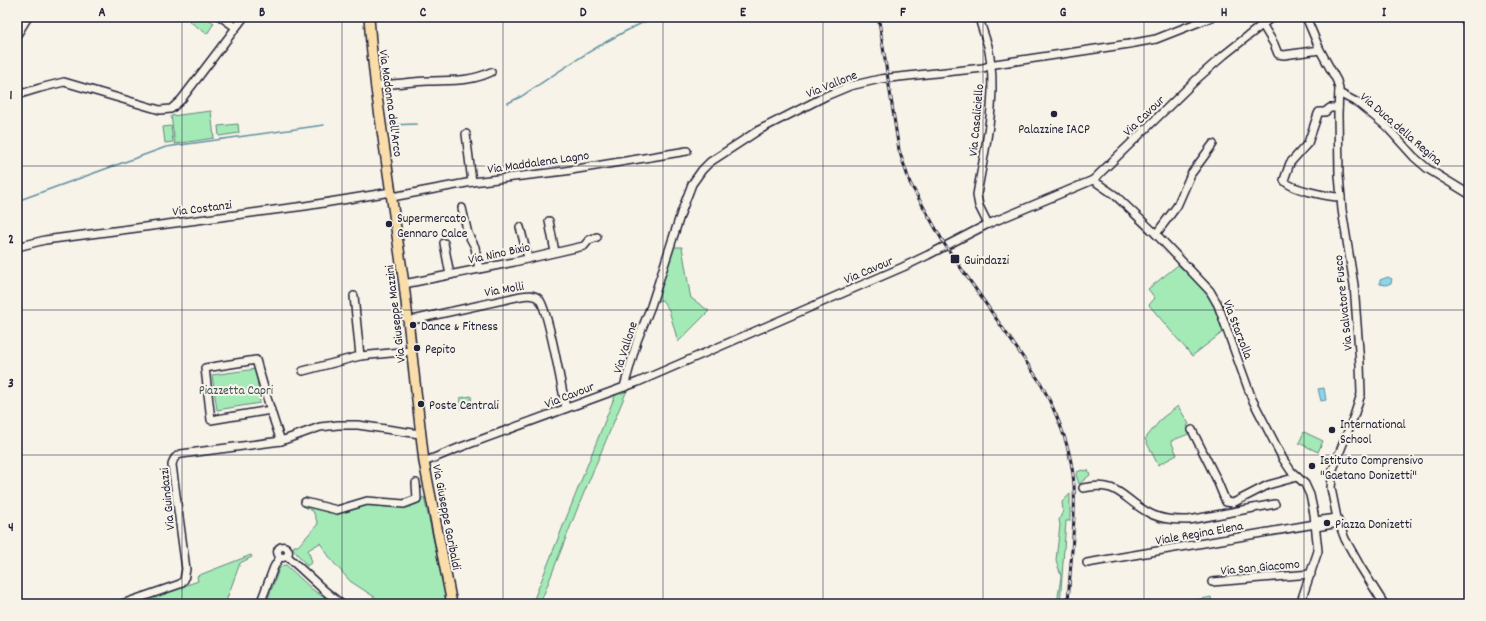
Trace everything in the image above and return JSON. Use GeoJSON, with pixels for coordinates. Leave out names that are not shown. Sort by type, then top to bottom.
{"type":"FeatureCollection","features":[{"type":"Feature","properties":{"kind":"main road","name":"Via Madonna dell'Arco"},"geometry":{"type":"LineString","coordinates":[[369,17],[375,86],[391,195]]}},
{"type":"Feature","properties":{"kind":"main road","name":"Via Giuseppe Mazzini"},"geometry":{"type":"LineString","coordinates":[[391,195],[404,284],[420,434]]}},
{"type":"Feature","properties":{"kind":"main road","name":"Via Giuseppe Garibaldi"},"geometry":{"type":"LineString","coordinates":[[420,434],[424,462],[452,604]]}},
{"type":"Feature","properties":{"kind":"street"},"geometry":{"type":"LineString","coordinates":[[17,35],[28,17]]}},
{"type":"Feature","properties":{"kind":"street"},"geometry":{"type":"LineString","coordinates":[[221,17],[235,27]]}},
{"type":"Feature","properties":{"kind":"street"},"geometry":{"type":"LineString","coordinates":[[17,95],[64,82],[160,110],[171,108],[181,100],[244,17]]}},
{"type":"Feature","properties":{"kind":"street","name":"Via Casaliciello"},"geometry":{"type":"LineString","coordinates":[[979,17],[988,47],[990,66],[991,95],[989,126],[978,195],[979,206],[988,224]]}},
{"type":"Feature","properties":{"kind":"street","name":"Via Vallone"},"geometry":{"type":"LineString","coordinates":[[624,387],[638,341],[692,184],[710,162],[759,130],[820,99],[850,86],[880,79],[942,73],[1156,39],[1212,17]]}},
{"type":"Feature","properties":{"kind":"street","name":"Via Cavour"},"geometry":{"type":"LineString","coordinates":[[424,462],[624,387],[903,267],[988,224],[1093,180],[1199,77],[1272,17]]}},
{"type":"Feature","properties":{"kind":"street","name":"Via Salvatore Fusco"},"geometry":{"type":"LineString","coordinates":[[1306,17],[1320,50],[1337,81],[1340,93],[1338,108],[1341,197],[1343,221],[1354,285],[1361,381],[1359,400],[1333,469],[1331,488],[1338,520],[1352,552],[1384,604]]}},
{"type":"Feature","properties":{"kind":"street"},"geometry":{"type":"LineString","coordinates":[[1262,24],[1278,54],[1284,55],[1320,50]]}},
{"type":"Feature","properties":{"kind":"street"},"geometry":{"type":"LineString","coordinates":[[375,86],[423,81],[467,80],[482,77],[491,72]]}},
{"type":"Feature","properties":{"kind":"street","name":"Via Duca della Regina"},"geometry":{"type":"LineString","coordinates":[[1340,93],[1358,103],[1386,126],[1414,157],[1428,169],[1469,194]]}},
{"type":"Feature","properties":{"kind":"street"},"geometry":{"type":"LineString","coordinates":[[1338,108],[1330,108],[1325,112],[1319,112],[1308,143],[1290,163],[1284,180],[1286,183],[1293,186],[1325,196],[1341,197]]}},
{"type":"Feature","properties":{"kind":"street"},"geometry":{"type":"LineString","coordinates":[[466,134],[472,182]]}},
{"type":"Feature","properties":{"kind":"street"},"geometry":{"type":"LineString","coordinates":[[1156,234],[1177,206],[1191,174],[1213,144]]}},
{"type":"Feature","properties":{"kind":"street","name":"Via Maddalena Lagno"},"geometry":{"type":"LineString","coordinates":[[391,195],[687,151]]}},
{"type":"Feature","properties":{"kind":"street","name":"Via Starzolla"},"geometry":{"type":"LineString","coordinates":[[1093,180],[1116,196],[1156,234],[1206,287],[1214,298],[1252,399],[1283,459],[1305,484],[1310,495],[1315,524]]}},
{"type":"Feature","properties":{"kind":"street","name":"Via Costanzi"},"geometry":{"type":"LineString","coordinates":[[17,247],[45,240],[166,223],[391,195]]}},
{"type":"Feature","properties":{"kind":"street"},"geometry":{"type":"LineString","coordinates":[[462,208],[468,234],[475,247],[480,269]]}},
{"type":"Feature","properties":{"kind":"street"},"geometry":{"type":"LineString","coordinates":[[549,220],[555,252]]}},
{"type":"Feature","properties":{"kind":"street"},"geometry":{"type":"LineString","coordinates":[[520,227],[528,258]]}},
{"type":"Feature","properties":{"kind":"street","name":"Via Nino Bixio"},"geometry":{"type":"LineString","coordinates":[[404,284],[584,246],[589,240],[597,237]]}},
{"type":"Feature","properties":{"kind":"street"},"geometry":{"type":"LineString","coordinates":[[444,243],[450,274]]}},
{"type":"Feature","properties":{"kind":"street"},"geometry":{"type":"LineString","coordinates":[[354,296],[360,356]]}},
{"type":"Feature","properties":{"kind":"street","name":"Via Molli"},"geometry":{"type":"LineString","coordinates":[[408,321],[521,296],[536,296],[540,299],[543,305],[548,322],[566,408]]}},
{"type":"Feature","properties":{"kind":"street"},"geometry":{"type":"LineString","coordinates":[[303,371],[360,356],[411,351]]}},
{"type":"Feature","properties":{"kind":"street"},"geometry":{"type":"LineString","coordinates":[[271,410],[211,420],[205,368],[256,360],[282,441]]}},
{"type":"Feature","properties":{"kind":"street","name":"Via Guindazzi"},"geometry":{"type":"LineString","coordinates":[[122,604],[176,586],[180,584],[186,575],[172,465],[175,458],[181,454],[282,441],[320,427],[338,425],[358,425],[420,434]]}},
{"type":"Feature","properties":{"kind":"street"},"geometry":{"type":"LineString","coordinates":[[1192,430],[1216,478],[1226,502],[1233,503],[1268,485],[1298,477]]}},
{"type":"Feature","properties":{"kind":"street"},"geometry":{"type":"LineString","coordinates":[[305,502],[337,510],[367,502],[404,504],[417,499],[416,483]]}},
{"type":"Feature","properties":{"kind":"street"},"geometry":{"type":"LineString","coordinates":[[1083,488],[1096,485],[1114,488],[1142,509],[1162,518],[1188,520],[1275,504]]}},
{"type":"Feature","properties":{"kind":"street"},"geometry":{"type":"LineString","coordinates":[[1233,503],[1235,512]]}},
{"type":"Feature","properties":{"kind":"street","name":"Viale Regina Elena"},"geometry":{"type":"LineString","coordinates":[[1087,563],[1338,520]]}},
{"type":"Feature","properties":{"kind":"street","name":"Via San Giacomo"},"geometry":{"type":"LineString","coordinates":[[1300,604],[1318,552],[1315,524]]}},
{"type":"Feature","properties":{"kind":"street"},"geometry":{"type":"LineString","coordinates":[[260,604],[274,567],[283,556],[341,604]]}},
{"type":"Feature","properties":{"kind":"street","name":"Via San Giacomo"},"geometry":{"type":"LineString","coordinates":[[1212,582],[1311,574]]}},
{"type":"Feature","properties":{"kind":"green space"},"geometry":{"type":"Polygon","coordinates":[[[192,17],[205,17],[214,23],[207,34],[189,21],[192,17]]]}},
{"type":"Feature","properties":{"kind":"green space"},"geometry":{"type":"Polygon","coordinates":[[[211,111],[214,138],[175,144],[171,116],[211,111]]]}},
{"type":"Feature","properties":{"kind":"green space"},"geometry":{"type":"Polygon","coordinates":[[[238,124],[239,133],[219,136],[218,126],[238,124]]]}},
{"type":"Feature","properties":{"kind":"green space"},"geometry":{"type":"Polygon","coordinates":[[[171,126],[173,142],[165,143],[163,127],[171,126]]]}},
{"type":"Feature","properties":{"kind":"green space"},"geometry":{"type":"Polygon","coordinates":[[[673,247],[682,247],[691,298],[709,311],[678,342],[669,310],[662,300],[656,301],[673,247]]]}},
{"type":"Feature","properties":{"kind":"green space"},"geometry":{"type":"Polygon","coordinates":[[[1178,265],[1199,284],[1213,303],[1223,332],[1192,356],[1149,305],[1155,298],[1148,289],[1178,265]]]}},
{"type":"Feature","properties":{"kind":"green space","name":"Piazzetta Capri"},"geometry":{"type":"Polygon","coordinates":[[[256,369],[260,403],[217,410],[212,375],[256,369]]]}},
{"type":"Feature","properties":{"kind":"green space"},"geometry":{"type":"Polygon","coordinates":[[[628,388],[578,507],[540,604],[532,604],[616,393],[628,388]]]}},
{"type":"Feature","properties":{"kind":"green space"},"geometry":{"type":"Polygon","coordinates":[[[471,396],[472,407],[461,408],[460,398],[471,396]]]}},
{"type":"Feature","properties":{"kind":"green space"},"geometry":{"type":"Polygon","coordinates":[[[1178,406],[1189,424],[1187,426],[1191,433],[1171,441],[1177,455],[1158,465],[1145,439],[1162,418],[1178,406]]]}},
{"type":"Feature","properties":{"kind":"green space"},"geometry":{"type":"Polygon","coordinates":[[[1304,432],[1323,441],[1318,452],[1299,443],[1304,432]]]}},
{"type":"Feature","properties":{"kind":"green space"},"geometry":{"type":"Polygon","coordinates":[[[1088,470],[1090,475],[1079,484],[1076,475],[1077,472],[1088,470]]]}},
{"type":"Feature","properties":{"kind":"green space"},"geometry":{"type":"Polygon","coordinates":[[[1070,494],[1070,521],[1066,521],[1060,604],[1057,604],[1061,576],[1056,560],[1060,525],[1059,520],[1063,511],[1062,502],[1070,494]]]}},
{"type":"Feature","properties":{"kind":"green space"},"geometry":{"type":"Polygon","coordinates":[[[424,497],[448,604],[390,604],[379,600],[350,581],[333,562],[320,543],[308,550],[312,562],[307,566],[293,549],[294,546],[298,546],[318,524],[313,511],[303,506],[306,505],[334,511],[370,503],[418,500],[424,497]]]}},
{"type":"Feature","properties":{"kind":"green space"},"geometry":{"type":"Polygon","coordinates":[[[251,555],[252,557],[240,563],[225,604],[134,604],[198,581],[197,576],[251,555]]]}},
{"type":"Feature","properties":{"kind":"green space"},"geometry":{"type":"Polygon","coordinates":[[[286,565],[313,590],[334,604],[266,604],[279,569],[286,565]]]}},
{"type":"Feature","properties":{"kind":"green space"},"geometry":{"type":"Polygon","coordinates":[[[1211,597],[1212,604],[1171,604],[1207,598],[1211,597]]]}},
{"type":"Feature","properties":{"kind":"water"},"geometry":{"type":"Polygon","coordinates":[[[1388,277],[1392,279],[1391,283],[1386,285],[1380,284],[1380,280],[1388,277]]]}},
{"type":"Feature","properties":{"kind":"water"},"geometry":{"type":"Polygon","coordinates":[[[1324,388],[1326,400],[1321,401],[1318,389],[1324,388]]]}},
{"type":"Feature","properties":{"kind":"waterway"},"geometry":{"type":"LineString","coordinates":[[508,103],[522,96],[570,64],[620,34],[655,17]]}},
{"type":"Feature","properties":{"kind":"waterway"},"geometry":{"type":"LineString","coordinates":[[389,125],[417,124]]}},
{"type":"Feature","properties":{"kind":"waterway"},"geometry":{"type":"LineString","coordinates":[[17,201],[166,147],[324,125]]}},
{"type":"Feature","properties":{"kind":"railway"},"geometry":{"type":"LineString","coordinates":[[877,17],[879,21],[899,150],[910,183],[945,245],[1040,382],[1063,432],[1073,472],[1074,485],[1074,530],[1068,604]]}},
{"type":"Feature","properties":{"kind":"place","name":"Palazzine IACP"},"geometry":{"type":"Point","coordinates":[1054,114]}},
{"type":"Feature","properties":{"kind":"place","name":"Supermercato Gennaro Calce"},"geometry":{"type":"Point","coordinates":[389,224]}},
{"type":"Feature","properties":{"kind":"place","name":"Guindazzi"},"geometry":{"type":"Point","coordinates":[955,259]}},
{"type":"Feature","properties":{"kind":"place","name":"Dance & Fitness"},"geometry":{"type":"Point","coordinates":[413,325]}},
{"type":"Feature","properties":{"kind":"place","name":"Pepito"},"geometry":{"type":"Point","coordinates":[417,348]}},
{"type":"Feature","properties":{"kind":"place","name":"Poste Centrali"},"geometry":{"type":"Point","coordinates":[421,404]}},
{"type":"Feature","properties":{"kind":"place","name":"International School"},"geometry":{"type":"Point","coordinates":[1332,430]}},
{"type":"Feature","properties":{"kind":"place","name":"Istituto Comprensivo \"Gaetano Donizetti\""},"geometry":{"type":"Point","coordinates":[1312,466]}},
{"type":"Feature","properties":{"kind":"place","name":"Piazza Donizetti"},"geometry":{"type":"Point","coordinates":[1327,523]}}]}
